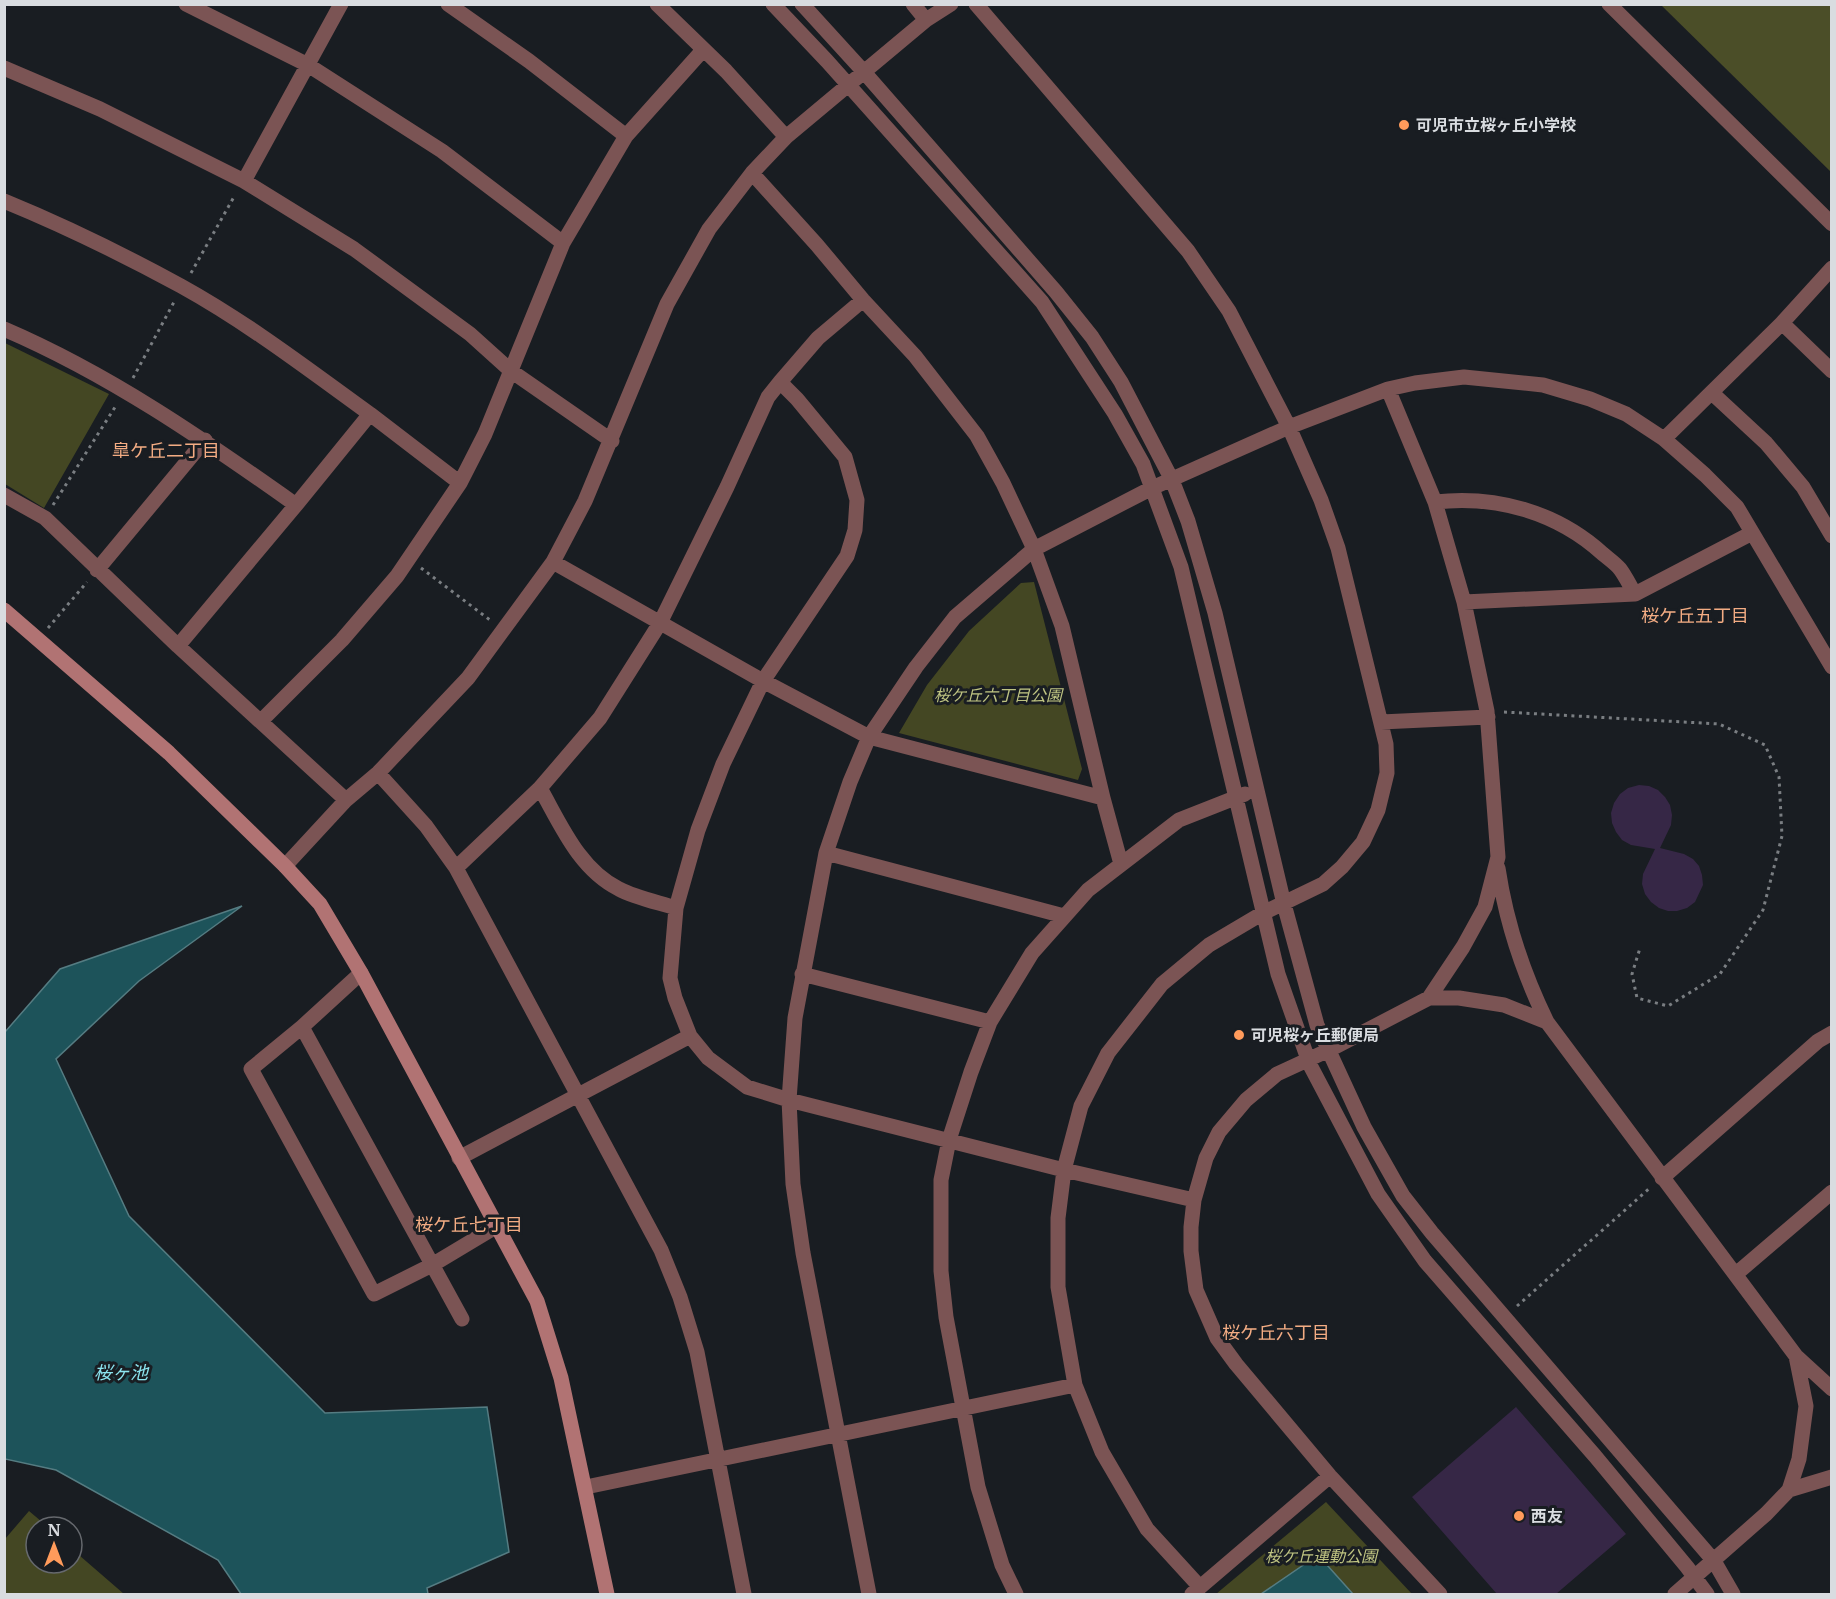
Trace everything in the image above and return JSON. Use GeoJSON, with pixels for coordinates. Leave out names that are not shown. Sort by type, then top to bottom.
{"type":"FeatureCollection","features":[{"type":"Feature","properties":{"kind":"street"},"geometry":{"type":"LineString","coordinates":[[186,4],[308,65],[442,152],[563,243]]}},
{"type":"Feature","properties":{"kind":"street"},"geometry":{"type":"LineString","coordinates":[[244,181],[341,4]]}},
{"type":"Feature","properties":{"kind":"street"},"geometry":{"type":"LineString","coordinates":[[448,4],[530,61],[626,136]]}},
{"type":"Feature","properties":{"kind":"street"},"geometry":{"type":"LineString","coordinates":[[657,4],[726,71],[786,137]]}},
{"type":"Feature","properties":{"kind":"street"},"geometry":{"type":"LineString","coordinates":[[773,4],[849,85],[1042,302],[1115,414],[1143,464],[1181,567],[1278,974],[1308,1059],[1378,1194],[1425,1262],[1595,1456],[1707,1594]]}},
{"type":"Feature","properties":{"kind":"street"},"geometry":{"type":"LineString","coordinates":[[802,4],[1056,292],[1092,337],[1121,382],[1172,480],[1188,522],[1215,613],[1284,904],[1311,1006],[1364,1127],[1403,1196],[1432,1233],[1714,1561],[1733,1594]]}},
{"type":"Feature","properties":{"kind":"street"},"geometry":{"type":"LineString","coordinates":[[913,4],[926,20]]}},
{"type":"Feature","properties":{"kind":"street"},"geometry":{"type":"LineString","coordinates":[[285,866],[346,800],[378,773],[468,678],[553,562],[585,501],[612,441],[667,304],[709,229],[752,173],[786,137],[926,20],[951,4]]}},
{"type":"Feature","properties":{"kind":"street"},"geometry":{"type":"LineString","coordinates":[[976,4],[1188,251],[1229,311],[1289,427],[1321,500],[1338,548],[1381,722],[1386,744],[1387,773],[1378,810],[1363,842],[1342,867],[1323,884],[1263,913],[1209,945],[1162,984],[1108,1053],[1081,1106],[1064,1170],[1058,1218],[1058,1287],[1076,1385],[1102,1452],[1147,1529],[1196,1591],[1330,1476]]}},
{"type":"Feature","properties":{"kind":"street"},"geometry":{"type":"LineString","coordinates":[[1609,4],[1832,224]]}},
{"type":"Feature","properties":{"kind":"street"},"geometry":{"type":"LineString","coordinates":[[261,721],[342,640],[410,559],[460,483],[485,434],[563,243],[626,136],[703,50]]}},
{"type":"Feature","properties":{"kind":"street"},"geometry":{"type":"LineString","coordinates":[[4,68],[100,109],[244,181],[354,249],[470,334],[511,371],[612,441]]}},
{"type":"Feature","properties":{"kind":"street"},"geometry":{"type":"LineString","coordinates":[[752,173],[817,245],[862,300],[915,356],[977,436],[1003,483],[1034,549],[1062,626],[1121,864]]}},
{"type":"Feature","properties":{"kind":"street"},"geometry":{"type":"LineString","coordinates":[[4,201],[52,221],[183,287],[275,345],[460,483]]}},
{"type":"Feature","properties":{"kind":"street"},"geometry":{"type":"LineString","coordinates":[[1664,440],[1782,323],[1832,268]]}},
{"type":"Feature","properties":{"kind":"street"},"geometry":{"type":"LineString","coordinates":[[456,868],[540,788],[600,718],[660,623],[727,487],[768,397],[818,338],[862,300]]}},
{"type":"Feature","properties":{"kind":"street"},"geometry":{"type":"LineString","coordinates":[[1782,323],[1832,371]]}},
{"type":"Feature","properties":{"kind":"street"},"geometry":{"type":"LineString","coordinates":[[4,328],[34,341],[125,391],[205,440],[296,505]]}},
{"type":"Feature","properties":{"kind":"street"},"geometry":{"type":"LineString","coordinates":[[869,1594],[793,1184],[789,1100],[795,1018],[826,853],[850,782],[869,737],[916,667],[956,617],[1034,549],[1152,488],[1289,427],[1388,389],[1414,383],[1464,378],[1543,385],[1590,399],[1626,414],[1664,440],[1706,475],[1737,507],[1831,664]]}},
{"type":"Feature","properties":{"kind":"street"},"geometry":{"type":"LineString","coordinates":[[780,382],[845,457],[857,500],[855,530],[847,556],[763,681],[723,764],[698,830],[676,908],[670,978],[675,999],[690,1036],[708,1058],[747,1087],[789,1100],[1064,1170],[1194,1200]]}},
{"type":"Feature","properties":{"kind":"street"},"geometry":{"type":"LineString","coordinates":[[1388,389],[1435,502],[1464,602],[1488,714],[1497,859],[1503,905],[1531,989],[1547,1022],[1662,1178],[1796,1356],[1832,1389]]}},
{"type":"Feature","properties":{"kind":"street"},"geometry":{"type":"LineString","coordinates":[[1712,393],[1766,442],[1803,487],[1832,536]]}},
{"type":"Feature","properties":{"kind":"street"},"geometry":{"type":"LineString","coordinates":[[178,646],[370,414]]}},
{"type":"Feature","properties":{"kind":"street"},"geometry":{"type":"LineString","coordinates":[[98,570],[205,440]]}},
{"type":"Feature","properties":{"kind":"street"},"geometry":{"type":"LineString","coordinates":[[4,495],[45,518],[178,646],[346,800]]}},
{"type":"Feature","properties":{"kind":"street"},"geometry":{"type":"LineString","coordinates":[[1435,502],[1459,500],[1482,502],[1543,514],[1593,545],[1620,569],[1635,594]]}},
{"type":"Feature","properties":{"kind":"street"},"geometry":{"type":"LineString","coordinates":[[1464,602],[1635,594],[1752,533]]}},
{"type":"Feature","properties":{"kind":"street"},"geometry":{"type":"LineString","coordinates":[[553,562],[763,681],[869,737],[1103,798]]}},
{"type":"Feature","properties":{"kind":"street"},"geometry":{"type":"LineString","coordinates":[[4,610],[169,753],[285,866],[320,904],[361,973],[537,1301],[561,1378],[607,1594]]}},
{"type":"Feature","properties":{"kind":"street"},"geometry":{"type":"LineString","coordinates":[[1381,722],[1488,714]]}},
{"type":"Feature","properties":{"kind":"street"},"geometry":{"type":"LineString","coordinates":[[378,773],[426,826],[456,868],[661,1250],[680,1297],[697,1352],[744,1594]]}},
{"type":"Feature","properties":{"kind":"street"},"geometry":{"type":"LineString","coordinates":[[540,788],[576,851],[605,881],[620,890],[676,908]]}},
{"type":"Feature","properties":{"kind":"street"},"geometry":{"type":"LineString","coordinates":[[1016,1594],[1002,1565],[978,1487],[946,1317],[941,1271],[941,1180],[949,1140],[990,1022],[1032,953],[1064,916],[1088,890],[1179,820],[1257,790]]}},
{"type":"Feature","properties":{"kind":"street"},"geometry":{"type":"LineString","coordinates":[[826,853],[1064,916]]}},
{"type":"Feature","properties":{"kind":"street"},"geometry":{"type":"LineString","coordinates":[[1429,999],[1463,947],[1485,907],[1497,859]]}},
{"type":"Feature","properties":{"kind":"street"},"geometry":{"type":"LineString","coordinates":[[361,973],[302,1028],[251,1069],[374,1294],[432,1264],[497,1226]]}},
{"type":"Feature","properties":{"kind":"street"},"geometry":{"type":"LineString","coordinates":[[802,974],[990,1022]]}},
{"type":"Feature","properties":{"kind":"street"},"geometry":{"type":"LineString","coordinates":[[1440,1594],[1330,1476],[1217,1338],[1196,1290],[1191,1251],[1194,1200],[1206,1158],[1219,1132],[1246,1100],[1277,1074],[1429,999],[1459,998],[1504,1005],[1547,1022]]}},
{"type":"Feature","properties":{"kind":"street"},"geometry":{"type":"LineString","coordinates":[[302,1028],[462,1319]]}},
{"type":"Feature","properties":{"kind":"street"},"geometry":{"type":"LineString","coordinates":[[1662,1178],[1818,1041],[1832,1033]]}},
{"type":"Feature","properties":{"kind":"street"},"geometry":{"type":"LineString","coordinates":[[459,1158],[690,1036]]}},
{"type":"Feature","properties":{"kind":"street"},"geometry":{"type":"LineString","coordinates":[[1736,1274],[1832,1192]]}},
{"type":"Feature","properties":{"kind":"street"},"geometry":{"type":"LineString","coordinates":[[1675,1594],[1766,1514],[1789,1490],[1799,1458],[1806,1406],[1796,1356]]}},
{"type":"Feature","properties":{"kind":"street"},"geometry":{"type":"LineString","coordinates":[[586,1487],[1076,1385]]}},
{"type":"Feature","properties":{"kind":"street"},"geometry":{"type":"LineString","coordinates":[[1789,1490],[1832,1478]]}},
{"type":"Feature","properties":{"kind":"path"},"geometry":{"type":"LineString","coordinates":[[45,518],[125,391],[244,181]]}},
{"type":"Feature","properties":{"kind":"path"},"geometry":{"type":"LineString","coordinates":[[410,559],[504,631]]}},
{"type":"Feature","properties":{"kind":"path"},"geometry":{"type":"LineString","coordinates":[[39,639],[98,570]]}},
{"type":"Feature","properties":{"kind":"path"},"geometry":{"type":"LineString","coordinates":[[1488,714],[1719,724],[1765,745],[1779,777],[1782,836],[1763,910],[1720,974],[1668,1006],[1637,998],[1632,974],[1640,948]]}},
{"type":"Feature","properties":{"kind":"path"},"geometry":{"type":"LineString","coordinates":[[1504,1318],[1662,1178]]}},
{"type":"Feature","properties":{"kind":"green space"},"geometry":{"type":"Polygon","coordinates":[[[1661,5],[1831,5],[1831,172],[1661,5]]]}},
{"type":"Feature","properties":{"kind":"green space"},"geometry":{"type":"Polygon","coordinates":[[[5,343],[109,394],[44,508],[5,484],[5,343]]]}},
{"type":"Feature","properties":{"kind":"green space","name":"桜ケ丘六丁目公園"},"geometry":{"type":"Polygon","coordinates":[[[1034,582],[1082,769],[1078,780],[899,733],[927,685],[969,631],[1021,583],[1034,582]]]}},
{"type":"Feature","properties":{"kind":"green space","name":"桜ケ丘運動公園"},"geometry":{"type":"Polygon","coordinates":[[[1326,1502],[1412,1594],[1216,1594],[1326,1502]]]}},
{"type":"Feature","properties":{"kind":"green space"},"geometry":{"type":"Polygon","coordinates":[[[24,1517],[24,1575],[84,1575],[84,1559],[124,1594],[5,1594],[5,1539],[24,1517]]]}},
{"type":"Feature","properties":{"kind":"water","name":"桜ヶ池"},"geometry":{"type":"Polygon","coordinates":[[[242,906],[139,981],[56,1059],[129,1216],[325,1413],[487,1407],[509,1552],[427,1588],[428,1594],[241,1594],[218,1560],[56,1470],[5,1459],[5,1032],[60,969],[242,906]]]}},
{"type":"Feature","properties":{"kind":"water"},"geometry":{"type":"Polygon","coordinates":[[[1318,1555],[1353,1594],[1261,1594],[1318,1555]]]}},
{"type":"Feature","properties":{"kind":"building"},"geometry":{"type":"Polygon","coordinates":[[[1639,785],[1658,790],[1670,805],[1671,825],[1660,848],[1684,854],[1699,866],[1703,885],[1695,902],[1687,908],[1668,911],[1651,902],[1642,884],[1643,874],[1655,849],[1631,845],[1622,840],[1612,823],[1611,813],[1620,794],[1628,788],[1639,785]]]}},
{"type":"Feature","properties":{"kind":"building","name":"西友"},"geometry":{"type":"Polygon","coordinates":[[[1516,1407],[1626,1534],[1556,1594],[1497,1594],[1412,1497],[1516,1407]]]}},
{"type":"Feature","properties":{"kind":"place","name":"可児市立桜ヶ丘小学校"},"geometry":{"type":"Point","coordinates":[1404,125]}},
{"type":"Feature","properties":{"kind":"place","name":"可児桜ヶ丘郵便局"},"geometry":{"type":"Point","coordinates":[1239,1035]}},
{"type":"Feature","properties":{"kind":"place","name":"西友"},"geometry":{"type":"Point","coordinates":[1519,1516]}},
{"type":"Feature","properties":{"kind":"district","name":"皐ケ丘二丁目"},"geometry":{"type":"Point","coordinates":[166,451]}},
{"type":"Feature","properties":{"kind":"district","name":"桜ケ丘五丁目"},"geometry":{"type":"Point","coordinates":[1695,616]}},
{"type":"Feature","properties":{"kind":"district","name":"桜ケ丘七丁目"},"geometry":{"type":"Point","coordinates":[469,1225]}},
{"type":"Feature","properties":{"kind":"district","name":"桜ケ丘六丁目"},"geometry":{"type":"Point","coordinates":[1276,1333]}}]}
